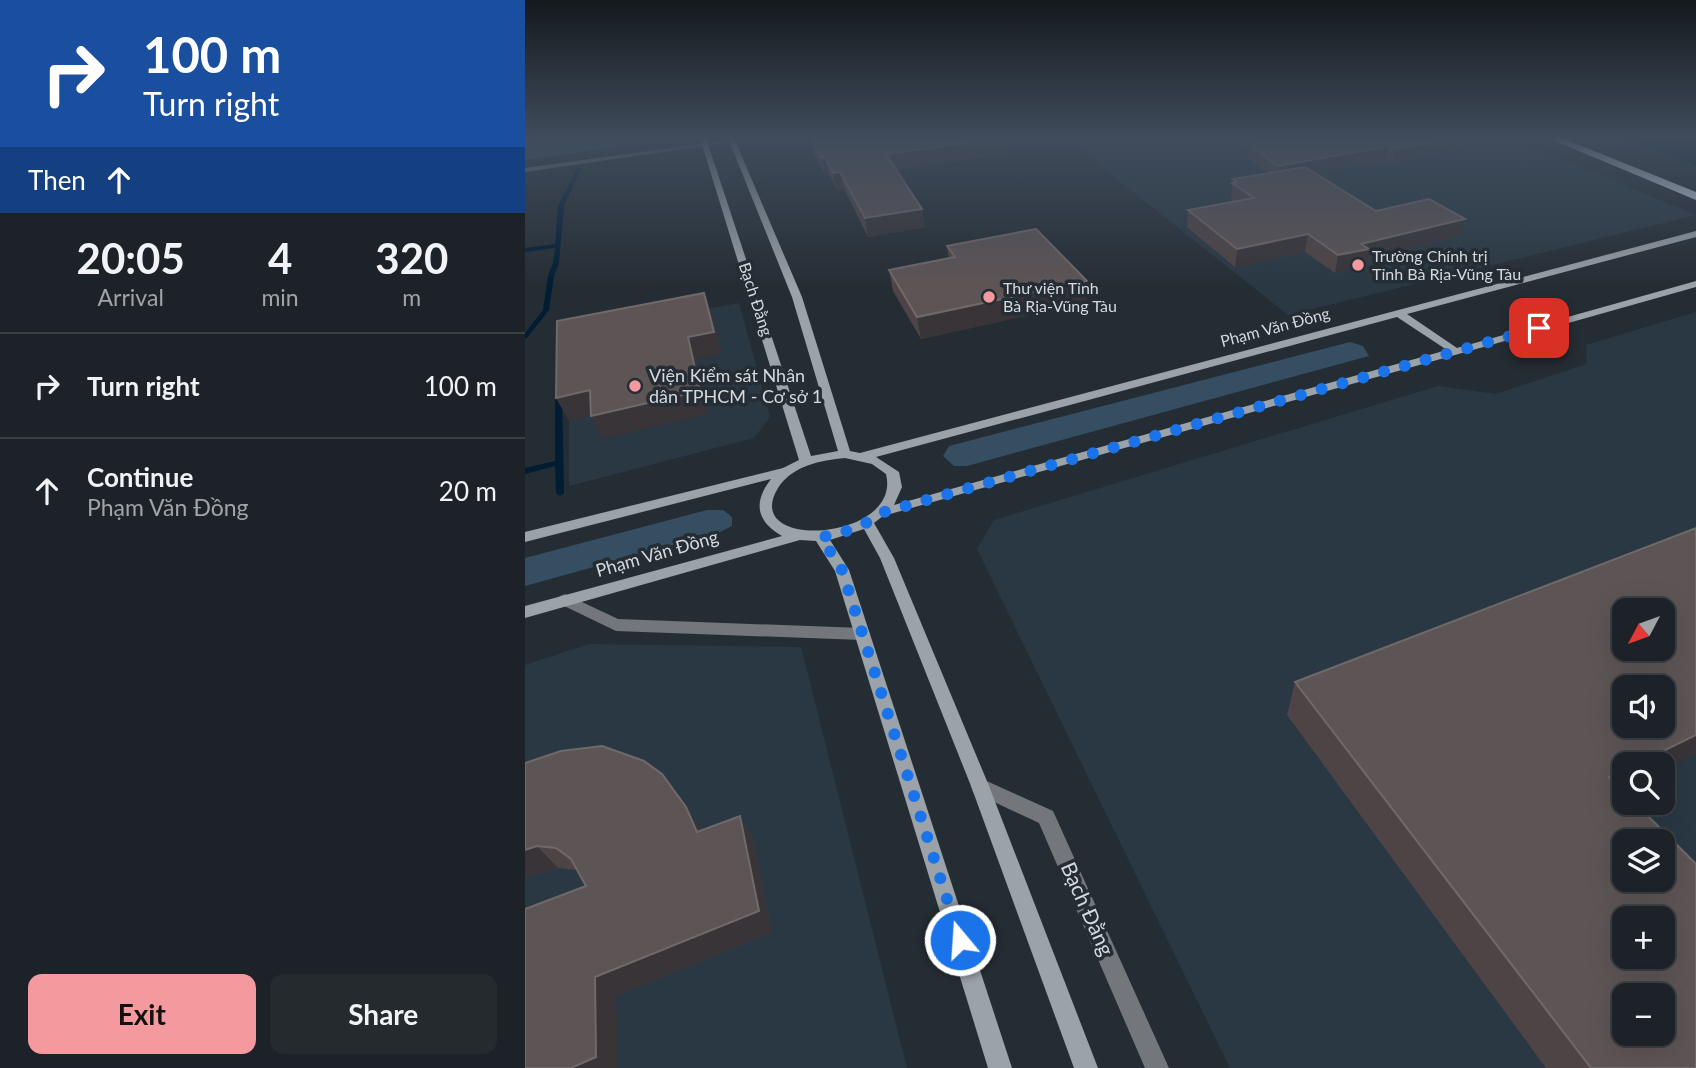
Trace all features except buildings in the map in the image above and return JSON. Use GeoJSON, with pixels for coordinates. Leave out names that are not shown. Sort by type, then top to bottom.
{"type":"FeatureCollection","features":[{"type":"Feature","properties":{"kind":"highway"},"geometry":{"type":"LineString","coordinates":[[1676,188],[1696,196]]}},
{"type":"Feature","properties":{"kind":"street","name":"Bạch Đằng"},"geometry":{"type":"LineString","coordinates":[[720,188],[806,461]]}},
{"type":"Feature","properties":{"kind":"street"},"geometry":{"type":"LineString","coordinates":[[751,188],[797,297],[845,454]]}},
{"type":"Feature","properties":{"kind":"street","name":"Phạm Văn Đồng"},"geometry":{"type":"LineString","coordinates":[[864,456],[1696,234]]}},
{"type":"Feature","properties":{"kind":"street"},"geometry":{"type":"LineString","coordinates":[[884,512],[1696,284]]}},
{"type":"Feature","properties":{"kind":"street"},"geometry":{"type":"LineString","coordinates":[[1398,313],[1457,352]]}},
{"type":"Feature","properties":{"kind":"street"},"geometry":{"type":"LineString","coordinates":[[525,537],[788,470],[806,461],[845,454],[864,456],[880,462],[892,471],[896,484],[893,498],[884,512],[868,524],[845,533],[821,537],[799,536],[776,525],[764,508],[766,495],[774,482],[788,470]]}},
{"type":"Feature","properties":{"kind":"street"},"geometry":{"type":"LineString","coordinates":[[868,524],[887,558],[980,786],[1086,1068]]}},
{"type":"Feature","properties":{"kind":"street","name":"Phạm Văn Đồng"},"geometry":{"type":"LineString","coordinates":[[525,612],[799,536]]}},
{"type":"Feature","properties":{"kind":"street"},"geometry":{"type":"LineString","coordinates":[[821,537],[842,570],[1000,1068]]}},
{"type":"Feature","properties":{"kind":"street"},"geometry":{"type":"LineString","coordinates":[[565,600],[616,625],[862,635]]}},
{"type":"Feature","properties":{"kind":"street","name":"Bạch Đằng"},"geometry":{"type":"LineString","coordinates":[[980,786],[1046,817],[1157,1068]]}},
{"type":"Feature","properties":{"kind":"shaded area","name":"Trường Chính trị Tỉnh Bà Rịa-Vũng Tàu"},"geometry":{"type":"Polygon","coordinates":[[[1128,188],[1631,188],[1696,215],[1288,315],[1128,188]]]}},
{"type":"Feature","properties":{"kind":"shaded area"},"geometry":{"type":"Polygon","coordinates":[[[739,303],[770,417],[754,438],[569,486],[569,334],[739,303]]]}},
{"type":"Feature","properties":{"kind":"shaded area"},"geometry":{"type":"Polygon","coordinates":[[[1696,312],[1696,1068],[1230,1068],[977,549],[994,520],[1438,386],[1496,394],[1587,364],[1586,345],[1696,312]]]}},
{"type":"Feature","properties":{"kind":"shaded area"},"geometry":{"type":"Polygon","coordinates":[[[1350,342],[1363,346],[1369,356],[967,466],[954,466],[943,456],[949,446],[1350,342]]]}},
{"type":"Feature","properties":{"kind":"shaded area"},"geometry":{"type":"Polygon","coordinates":[[[707,510],[723,510],[732,517],[732,526],[720,532],[525,586],[525,558],[707,510]]]}},
{"type":"Feature","properties":{"kind":"shaded area"},"geometry":{"type":"Polygon","coordinates":[[[589,644],[801,647],[907,1068],[525,1068],[525,665],[589,644]]]}},
{"type":"Feature","properties":{"kind":"waterway"},"geometry":{"type":"LineString","coordinates":[[525,337],[546,310],[551,276],[556,263],[561,206],[570,188]]}},
{"type":"Feature","properties":{"kind":"waterway"},"geometry":{"type":"LineString","coordinates":[[525,250],[556,246]]}},
{"type":"Feature","properties":{"kind":"waterway"},"geometry":{"type":"LineString","coordinates":[[558,389],[560,493]]}},
{"type":"Feature","properties":{"kind":"waterway"},"geometry":{"type":"LineString","coordinates":[[525,471],[558,463]]}},
{"type":"Feature","properties":{"kind":"place","name":"Trường Chính trị Tỉnh Bà Rịa-Vũng Tàu"},"geometry":{"type":"Point","coordinates":[1358,265]}},
{"type":"Feature","properties":{"kind":"place","name":"Thư viện Tỉnh Bà Rịa-Vũng Tàu"},"geometry":{"type":"Point","coordinates":[989,297]}},
{"type":"Feature","properties":{"kind":"place","name":"Viện Kiểm sát Nhân dân TPHCM - Cơ sở 1"},"geometry":{"type":"Point","coordinates":[635,386]}},
{"type":"Feature","properties":{"kind":"route"},"geometry":{"type":"LineString","coordinates":[[960,940],[842,570],[821,537],[845,533],[868,524],[884,512],[1539,328]]}}]}
